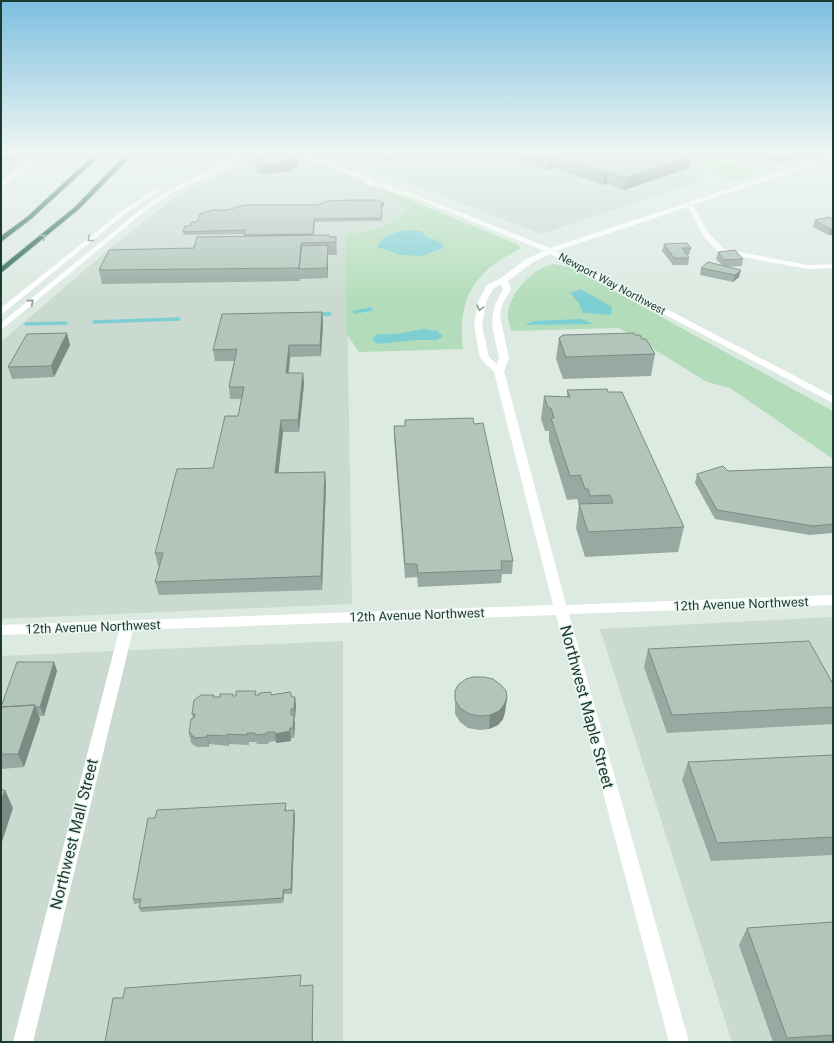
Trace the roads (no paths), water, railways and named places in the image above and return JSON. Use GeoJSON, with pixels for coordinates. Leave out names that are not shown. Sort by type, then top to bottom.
{"type":"FeatureCollection","features":[{"type":"Feature","properties":{"kind":"highway"},"geometry":{"type":"LineString","coordinates":[[1,240],[46,203]]}},
{"type":"Feature","properties":{"kind":"highway"},"geometry":{"type":"LineString","coordinates":[[1,270],[13,262],[82,203]]}},
{"type":"Feature","properties":{"kind":"street"},"geometry":{"type":"LineString","coordinates":[[1,312],[123,212],[138,203]]}},
{"type":"Feature","properties":{"kind":"street"},"geometry":{"type":"LineString","coordinates":[[1,327],[153,203]]}},
{"type":"Feature","properties":{"kind":"street"},"geometry":{"type":"LineString","coordinates":[[431,203],[550,251]]}},
{"type":"Feature","properties":{"kind":"street","name":"Newport Way Northwest"},"geometry":{"type":"LineString","coordinates":[[550,251],[692,203]]}},
{"type":"Feature","properties":{"kind":"street"},"geometry":{"type":"LineString","coordinates":[[688,204],[698,216],[711,243],[722,251],[808,267],[833,266]]}},
{"type":"Feature","properties":{"kind":"street","name":"Newport Way Northwest"},"geometry":{"type":"LineString","coordinates":[[550,251],[833,400]]}},
{"type":"Feature","properties":{"kind":"street","name":"Northwest Maple Street"},"geometry":{"type":"LineString","coordinates":[[550,251],[529,261],[504,280],[490,287],[482,302],[478,319],[485,358],[498,371],[561,610],[679,1042]]}},
{"type":"Feature","properties":{"kind":"street","name":"Northwest Maple Street"},"geometry":{"type":"LineString","coordinates":[[498,371],[504,358],[496,316],[498,305],[507,289],[504,280]]}},
{"type":"Feature","properties":{"kind":"street","name":"12th Avenue Northwest"},"geometry":{"type":"LineString","coordinates":[[1,630],[833,600]]}},
{"type":"Feature","properties":{"kind":"street","name":"Northwest Mall Street"},"geometry":{"type":"LineString","coordinates":[[22,1042],[127,626]]}},
{"type":"Feature","properties":{"kind":"water"},"geometry":{"type":"Polygon","coordinates":[[[409,230],[421,231],[428,238],[441,242],[444,248],[421,256],[401,255],[377,247],[387,236],[409,230]]]}},
{"type":"Feature","properties":{"kind":"water"},"geometry":{"type":"Polygon","coordinates":[[[581,289],[612,307],[611,315],[583,313],[578,302],[570,293],[581,289]]]}},
{"type":"Feature","properties":{"kind":"water"},"geometry":{"type":"Polygon","coordinates":[[[582,319],[593,324],[525,325],[533,321],[582,319]]]}},
{"type":"Feature","properties":{"kind":"water"},"geometry":{"type":"Polygon","coordinates":[[[424,329],[437,331],[443,336],[437,340],[415,340],[377,344],[372,339],[378,334],[395,334],[424,329]]]}},
{"type":"Feature","properties":{"kind":"waterway"},"geometry":{"type":"LineString","coordinates":[[355,312],[371,309]]}},
{"type":"Feature","properties":{"kind":"waterway"},"geometry":{"type":"LineString","coordinates":[[315,314],[330,314]]}},
{"type":"Feature","properties":{"kind":"waterway"},"geometry":{"type":"LineString","coordinates":[[94,322],[179,319]]}},
{"type":"Feature","properties":{"kind":"waterway"},"geometry":{"type":"LineString","coordinates":[[26,324],[66,323]]}}]}
